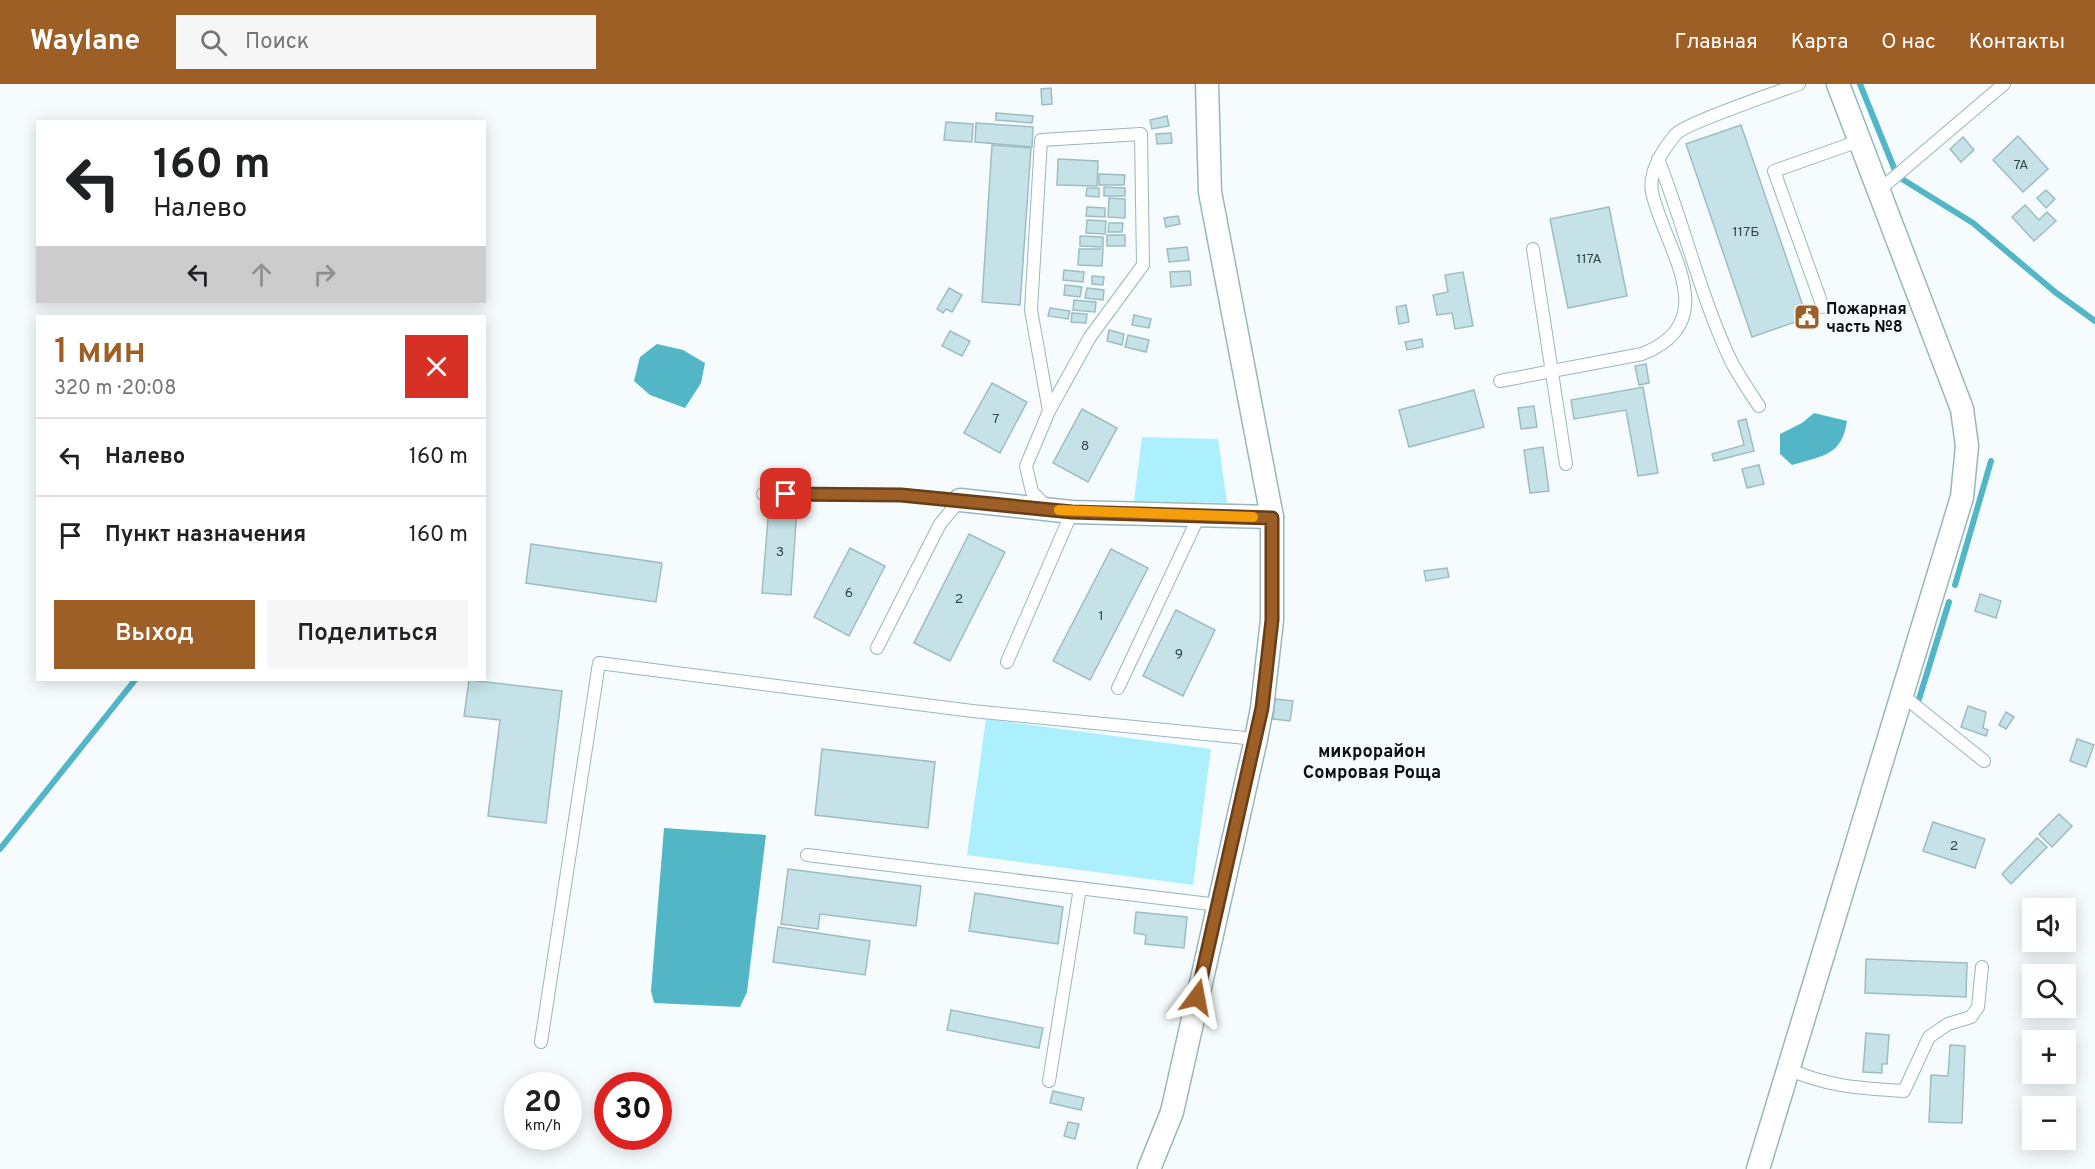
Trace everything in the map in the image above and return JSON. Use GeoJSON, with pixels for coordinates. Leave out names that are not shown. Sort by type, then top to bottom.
{"type":"FeatureCollection","features":[{"type":"Feature","properties":{"kind":"street"},"geometry":{"type":"LineString","coordinates":[[1149,1169],[1172,1112],[1256,739],[1262,708],[1272,620],[1272,518],[1210,192],[1207,84]]}},
{"type":"Feature","properties":{"kind":"street"},"geometry":{"type":"LineString","coordinates":[[1758,1169],[1962,497],[1967,446],[1962,409],[1877,192],[1838,84]]}},
{"type":"Feature","properties":{"kind":"street"},"geometry":{"type":"LineString","coordinates":[[960,500],[1072,512],[1272,518]]}},
{"type":"Feature","properties":{"kind":"lane"},"geometry":{"type":"LineString","coordinates":[[1500,381],[1642,354],[1663,346],[1678,328],[1686,299],[1681,272],[1652,190],[1658,159],[1678,132],[1799,84]]}},
{"type":"Feature","properties":{"kind":"lane"},"geometry":{"type":"LineString","coordinates":[[1877,192],[2004,84]]}},
{"type":"Feature","properties":{"kind":"lane"},"geometry":{"type":"LineString","coordinates":[[1048,509],[1032,492],[1026,466],[1049,411],[1090,337],[1143,264],[1141,134],[1041,140],[1031,310],[1049,411]]}},
{"type":"Feature","properties":{"kind":"lane"},"geometry":{"type":"LineString","coordinates":[[1823,307],[1774,171],[1859,141]]}},
{"type":"Feature","properties":{"kind":"lane"},"geometry":{"type":"LineString","coordinates":[[1658,159],[1708,304],[1731,360],[1758,406]]}},
{"type":"Feature","properties":{"kind":"lane"},"geometry":{"type":"LineString","coordinates":[[1533,249],[1566,464]]}},
{"type":"Feature","properties":{"kind":"lane"},"geometry":{"type":"LineString","coordinates":[[763,494],[901,495],[960,500]]}},
{"type":"Feature","properties":{"kind":"lane"},"geometry":{"type":"LineString","coordinates":[[877,648],[940,524],[960,500]]}},
{"type":"Feature","properties":{"kind":"lane"},"geometry":{"type":"LineString","coordinates":[[1007,662],[1072,512]]}},
{"type":"Feature","properties":{"kind":"lane"},"geometry":{"type":"LineString","coordinates":[[1118,688],[1199,516]]}},
{"type":"Feature","properties":{"kind":"lane"},"geometry":{"type":"LineString","coordinates":[[541,1041],[599,663],[972,711],[1256,739]]}},
{"type":"Feature","properties":{"kind":"lane"},"geometry":{"type":"LineString","coordinates":[[1902,695],[1984,761]]}},
{"type":"Feature","properties":{"kind":"lane"},"geometry":{"type":"LineString","coordinates":[[807,855],[1218,905]]}},
{"type":"Feature","properties":{"kind":"lane"},"geometry":{"type":"LineString","coordinates":[[1049,1081],[1080,888]]}},
{"type":"Feature","properties":{"kind":"lane"},"geometry":{"type":"LineString","coordinates":[[1788,1069],[1835,1086],[1904,1091],[1929,1037],[1948,1024],[1971,1017],[1978,1007],[1982,966]]}},
{"type":"Feature","properties":{"kind":"shaded area"},"geometry":{"type":"Polygon","coordinates":[[[657,344],[683,350],[705,363],[701,383],[685,408],[650,395],[634,381],[640,357],[657,344]]]}},
{"type":"Feature","properties":{"kind":"shaded area"},"geometry":{"type":"Polygon","coordinates":[[[1814,413],[1847,421],[1841,441],[1829,453],[1792,465],[1780,454],[1780,434],[1802,423],[1814,413]]]}},
{"type":"Feature","properties":{"kind":"shaded area"},"geometry":{"type":"Polygon","coordinates":[[[1142,437],[1218,439],[1227,503],[1134,501],[1142,437]]]}},
{"type":"Feature","properties":{"kind":"shaded area"},"geometry":{"type":"Polygon","coordinates":[[[986,719],[1211,749],[1193,885],[967,855],[986,719]]]}},
{"type":"Feature","properties":{"kind":"shaded area"},"geometry":{"type":"Polygon","coordinates":[[[664,828],[766,835],[747,992],[740,1007],[654,1003],[651,991],[664,828]]]}},
{"type":"Feature","properties":{"kind":"building"},"geometry":{"type":"Polygon","coordinates":[[[1051,88],[1052,104],[1042,105],[1041,89],[1051,88]]]}},
{"type":"Feature","properties":{"kind":"building"},"geometry":{"type":"Polygon","coordinates":[[[996,113],[1033,116],[1032,123],[996,120],[996,113]]]}},
{"type":"Feature","properties":{"kind":"building"},"geometry":{"type":"Polygon","coordinates":[[[1167,116],[1169,126],[1152,129],[1150,120],[1167,116]]]}},
{"type":"Feature","properties":{"kind":"building"},"geometry":{"type":"Polygon","coordinates":[[[946,122],[973,124],[972,142],[944,140],[946,122]]]}},
{"type":"Feature","properties":{"kind":"building"},"geometry":{"type":"Polygon","coordinates":[[[976,123],[1033,127],[1032,147],[975,142],[976,123]]]}},
{"type":"Feature","properties":{"kind":"building"},"geometry":{"type":"Polygon","coordinates":[[[1741,125],[1807,318],[1752,337],[1686,144],[1741,125]]]}},
{"type":"Feature","properties":{"kind":"building"},"geometry":{"type":"Polygon","coordinates":[[[1171,133],[1172,143],[1157,144],[1156,134],[1171,133]]]}},
{"type":"Feature","properties":{"kind":"building"},"geometry":{"type":"Polygon","coordinates":[[[2018,136],[2048,169],[2023,192],[1993,160],[2018,136]]]}},
{"type":"Feature","properties":{"kind":"building"},"geometry":{"type":"Polygon","coordinates":[[[1963,137],[1974,150],[1961,162],[1950,149],[1963,137]]]}},
{"type":"Feature","properties":{"kind":"building"},"geometry":{"type":"Polygon","coordinates":[[[992,145],[1031,148],[1020,305],[982,302],[992,145]]]}},
{"type":"Feature","properties":{"kind":"building"},"geometry":{"type":"Polygon","coordinates":[[[1058,159],[1098,161],[1097,186],[1057,185],[1058,159]]]}},
{"type":"Feature","properties":{"kind":"building"},"geometry":{"type":"Polygon","coordinates":[[[1099,174],[1125,175],[1124,185],[1099,185],[1099,174]]]}},
{"type":"Feature","properties":{"kind":"building"},"geometry":{"type":"Polygon","coordinates":[[[1104,187],[1125,188],[1125,196],[1104,196],[1104,187]]]}},
{"type":"Feature","properties":{"kind":"building"},"geometry":{"type":"Polygon","coordinates":[[[1087,188],[1099,188],[1099,197],[1086,196],[1087,188]]]}},
{"type":"Feature","properties":{"kind":"building"},"geometry":{"type":"Polygon","coordinates":[[[2046,190],[2055,199],[2046,208],[2037,198],[2046,190]]]}},
{"type":"Feature","properties":{"kind":"building"},"geometry":{"type":"Polygon","coordinates":[[[1109,198],[1125,199],[1125,218],[1108,217],[1109,198]]]}},
{"type":"Feature","properties":{"kind":"building"},"geometry":{"type":"Polygon","coordinates":[[[2025,205],[2039,220],[2047,212],[2056,221],[2034,241],[2012,217],[2025,205]]]}},
{"type":"Feature","properties":{"kind":"building"},"geometry":{"type":"Polygon","coordinates":[[[1087,207],[1105,208],[1105,217],[1086,216],[1087,207]]]}},
{"type":"Feature","properties":{"kind":"building"},"geometry":{"type":"Polygon","coordinates":[[[1609,207],[1627,296],[1568,308],[1550,219],[1609,207]]]}},
{"type":"Feature","properties":{"kind":"building"},"geometry":{"type":"Polygon","coordinates":[[[1178,216],[1180,224],[1166,227],[1164,218],[1178,216]]]}},
{"type":"Feature","properties":{"kind":"building"},"geometry":{"type":"Polygon","coordinates":[[[1087,220],[1106,221],[1105,234],[1086,233],[1087,220]]]}},
{"type":"Feature","properties":{"kind":"building"},"geometry":{"type":"Polygon","coordinates":[[[1109,223],[1123,223],[1122,232],[1108,232],[1109,223]]]}},
{"type":"Feature","properties":{"kind":"building"},"geometry":{"type":"Polygon","coordinates":[[[1107,235],[1125,235],[1125,246],[1107,246],[1107,235]]]}},
{"type":"Feature","properties":{"kind":"building"},"geometry":{"type":"Polygon","coordinates":[[[1080,236],[1103,237],[1103,247],[1080,246],[1080,236]]]}},
{"type":"Feature","properties":{"kind":"building"},"geometry":{"type":"Polygon","coordinates":[[[1187,247],[1189,260],[1169,262],[1167,249],[1187,247]]]}},
{"type":"Feature","properties":{"kind":"building"},"geometry":{"type":"Polygon","coordinates":[[[1079,249],[1103,249],[1102,266],[1078,265],[1079,249]]]}},
{"type":"Feature","properties":{"kind":"building"},"geometry":{"type":"Polygon","coordinates":[[[1064,270],[1084,272],[1083,282],[1063,280],[1064,270]]]}},
{"type":"Feature","properties":{"kind":"building"},"geometry":{"type":"Polygon","coordinates":[[[1190,271],[1191,285],[1171,287],[1170,272],[1190,271]]]}},
{"type":"Feature","properties":{"kind":"building"},"geometry":{"type":"Polygon","coordinates":[[[1463,272],[1473,326],[1455,329],[1452,313],[1437,315],[1433,295],[1448,292],[1445,275],[1463,272]]]}},
{"type":"Feature","properties":{"kind":"building"},"geometry":{"type":"Polygon","coordinates":[[[1092,276],[1104,277],[1103,285],[1092,284],[1092,276]]]}},
{"type":"Feature","properties":{"kind":"building"},"geometry":{"type":"Polygon","coordinates":[[[1065,285],[1082,287],[1080,297],[1064,295],[1065,285]]]}},
{"type":"Feature","properties":{"kind":"building"},"geometry":{"type":"Polygon","coordinates":[[[949,288],[962,295],[952,312],[946,309],[943,313],[937,309],[949,288]]]}},
{"type":"Feature","properties":{"kind":"building"},"geometry":{"type":"Polygon","coordinates":[[[1087,288],[1104,290],[1103,300],[1085,298],[1087,288]]]}},
{"type":"Feature","properties":{"kind":"building"},"geometry":{"type":"Polygon","coordinates":[[[1074,300],[1096,302],[1095,312],[1073,310],[1074,300]]]}},
{"type":"Feature","properties":{"kind":"building"},"geometry":{"type":"Polygon","coordinates":[[[1406,305],[1409,322],[1399,324],[1396,307],[1406,305]]]}},
{"type":"Feature","properties":{"kind":"building"},"geometry":{"type":"Polygon","coordinates":[[[1050,308],[1070,311],[1068,319],[1048,316],[1050,308]]]}},
{"type":"Feature","properties":{"kind":"building"},"geometry":{"type":"Polygon","coordinates":[[[1072,313],[1087,314],[1086,323],[1071,322],[1072,313]]]}},
{"type":"Feature","properties":{"kind":"building"},"geometry":{"type":"Polygon","coordinates":[[[1134,315],[1151,319],[1149,328],[1132,325],[1134,315]]]}},
{"type":"Feature","properties":{"kind":"building"},"geometry":{"type":"Polygon","coordinates":[[[1109,330],[1124,334],[1122,345],[1107,341],[1109,330]]]}},
{"type":"Feature","properties":{"kind":"building"},"geometry":{"type":"Polygon","coordinates":[[[950,331],[970,341],[962,356],[942,346],[950,331]]]}},
{"type":"Feature","properties":{"kind":"building"},"geometry":{"type":"Polygon","coordinates":[[[1128,335],[1149,340],[1146,352],[1125,347],[1128,335]]]}},
{"type":"Feature","properties":{"kind":"building"},"geometry":{"type":"Polygon","coordinates":[[[1422,339],[1423,347],[1407,350],[1405,342],[1422,339]]]}},
{"type":"Feature","properties":{"kind":"building"},"geometry":{"type":"Polygon","coordinates":[[[1646,364],[1649,383],[1639,385],[1635,366],[1646,364]]]}},
{"type":"Feature","properties":{"kind":"building"},"geometry":{"type":"Polygon","coordinates":[[[992,383],[1027,402],[1000,453],[964,433],[992,383]]]}},
{"type":"Feature","properties":{"kind":"building"},"geometry":{"type":"Polygon","coordinates":[[[1643,387],[1658,473],[1638,476],[1626,410],[1574,419],[1571,400],[1643,387]]]}},
{"type":"Feature","properties":{"kind":"building"},"geometry":{"type":"Polygon","coordinates":[[[1474,390],[1484,427],[1409,447],[1399,410],[1474,390]]]}},
{"type":"Feature","properties":{"kind":"building"},"geometry":{"type":"Polygon","coordinates":[[[1534,406],[1537,427],[1521,429],[1518,408],[1534,406]]]}},
{"type":"Feature","properties":{"kind":"building"},"geometry":{"type":"Polygon","coordinates":[[[1082,409],[1117,428],[1088,482],[1053,463],[1082,409]]]}},
{"type":"Feature","properties":{"kind":"building"},"geometry":{"type":"Polygon","coordinates":[[[1746,419],[1754,451],[1714,461],[1712,454],[1744,445],[1738,421],[1746,419]]]}},
{"type":"Feature","properties":{"kind":"building"},"geometry":{"type":"Polygon","coordinates":[[[1543,447],[1549,491],[1530,493],[1524,450],[1543,447]]]}},
{"type":"Feature","properties":{"kind":"building"},"geometry":{"type":"Polygon","coordinates":[[[1759,465],[1764,484],[1747,488],[1742,469],[1759,465]]]}},
{"type":"Feature","properties":{"kind":"building"},"geometry":{"type":"Polygon","coordinates":[[[769,506],[797,508],[791,595],[762,593],[769,506]]]}},
{"type":"Feature","properties":{"kind":"building"},"geometry":{"type":"Polygon","coordinates":[[[969,534],[1005,552],[950,661],[914,643],[969,534]]]}},
{"type":"Feature","properties":{"kind":"building"},"geometry":{"type":"Polygon","coordinates":[[[531,544],[662,563],[656,602],[526,583],[531,544]]]}},
{"type":"Feature","properties":{"kind":"building"},"geometry":{"type":"Polygon","coordinates":[[[850,548],[885,566],[849,636],[814,617],[850,548]]]}},
{"type":"Feature","properties":{"kind":"building"},"geometry":{"type":"Polygon","coordinates":[[[1111,549],[1148,568],[1090,680],[1053,661],[1111,549]]]}},
{"type":"Feature","properties":{"kind":"building"},"geometry":{"type":"Polygon","coordinates":[[[1447,568],[1449,577],[1426,581],[1424,571],[1447,568]]]}},
{"type":"Feature","properties":{"kind":"building"},"geometry":{"type":"Polygon","coordinates":[[[1980,594],[2001,601],[1996,618],[1975,611],[1980,594]]]}},
{"type":"Feature","properties":{"kind":"building"},"geometry":{"type":"Polygon","coordinates":[[[1176,610],[1215,630],[1183,696],[1143,676],[1176,610]]]}},
{"type":"Feature","properties":{"kind":"building"},"geometry":{"type":"Polygon","coordinates":[[[469,681],[562,691],[546,823],[488,816],[500,720],[464,716],[469,681]]]}},
{"type":"Feature","properties":{"kind":"building"},"geometry":{"type":"Polygon","coordinates":[[[1275,699],[1293,701],[1290,721],[1273,719],[1275,699]]]}},
{"type":"Feature","properties":{"kind":"building"},"geometry":{"type":"Polygon","coordinates":[[[1968,706],[1986,712],[1983,728],[1988,730],[1986,736],[1961,727],[1968,706]]]}},
{"type":"Feature","properties":{"kind":"building"},"geometry":{"type":"Polygon","coordinates":[[[2006,712],[2014,717],[2006,729],[1999,725],[2006,712]]]}},
{"type":"Feature","properties":{"kind":"building"},"geometry":{"type":"Polygon","coordinates":[[[2077,739],[2094,745],[2086,767],[2070,761],[2077,739]]]}},
{"type":"Feature","properties":{"kind":"building"},"geometry":{"type":"Polygon","coordinates":[[[822,749],[935,762],[928,828],[815,815],[822,749]]]}},
{"type":"Feature","properties":{"kind":"building"},"geometry":{"type":"Polygon","coordinates":[[[2059,814],[2072,826],[2052,847],[2039,834],[2059,814]]]}},
{"type":"Feature","properties":{"kind":"building"},"geometry":{"type":"Polygon","coordinates":[[[1933,822],[1985,839],[1975,868],[1923,851],[1933,822]]]}},
{"type":"Feature","properties":{"kind":"building"},"geometry":{"type":"Polygon","coordinates":[[[2037,838],[2047,847],[2011,884],[2002,874],[2037,838]]]}},
{"type":"Feature","properties":{"kind":"building"},"geometry":{"type":"Polygon","coordinates":[[[788,869],[921,886],[916,926],[820,914],[818,929],[781,924],[788,869]]]}},
{"type":"Feature","properties":{"kind":"building"},"geometry":{"type":"Polygon","coordinates":[[[975,893],[1063,907],[1058,944],[969,931],[975,893]]]}},
{"type":"Feature","properties":{"kind":"building"},"geometry":{"type":"Polygon","coordinates":[[[1136,912],[1187,917],[1184,948],[1145,944],[1146,935],[1134,933],[1136,912]]]}},
{"type":"Feature","properties":{"kind":"building"},"geometry":{"type":"Polygon","coordinates":[[[778,927],[870,941],[865,975],[773,962],[778,927]]]}},
{"type":"Feature","properties":{"kind":"building"},"geometry":{"type":"Polygon","coordinates":[[[1866,959],[1967,963],[1966,997],[1865,993],[1866,959]]]}},
{"type":"Feature","properties":{"kind":"building"},"geometry":{"type":"Polygon","coordinates":[[[951,1010],[1043,1028],[1039,1048],[947,1030],[951,1010]]]}},
{"type":"Feature","properties":{"kind":"building"},"geometry":{"type":"Polygon","coordinates":[[[1866,1033],[1889,1035],[1887,1064],[1882,1064],[1882,1073],[1863,1072],[1866,1033]]]}},
{"type":"Feature","properties":{"kind":"building"},"geometry":{"type":"Polygon","coordinates":[[[1950,1045],[1965,1046],[1962,1123],[1929,1122],[1931,1075],[1948,1076],[1950,1045]]]}},
{"type":"Feature","properties":{"kind":"building"},"geometry":{"type":"Polygon","coordinates":[[[1053,1091],[1084,1098],[1081,1110],[1050,1103],[1053,1091]]]}},
{"type":"Feature","properties":{"kind":"building"},"geometry":{"type":"Polygon","coordinates":[[[1068,1122],[1079,1124],[1075,1139],[1064,1136],[1068,1122]]]}},
{"type":"Feature","properties":{"kind":"waterway"},"geometry":{"type":"LineString","coordinates":[[1860,84],[1894,168]]}},
{"type":"Feature","properties":{"kind":"waterway"},"geometry":{"type":"LineString","coordinates":[[1902,179],[1973,223],[2055,292],[2095,321]]}},
{"type":"Feature","properties":{"kind":"waterway"},"geometry":{"type":"LineString","coordinates":[[1955,585],[1991,461]]}},
{"type":"Feature","properties":{"kind":"waterway"},"geometry":{"type":"LineString","coordinates":[[1919,699],[1949,602]]}},
{"type":"Feature","properties":{"kind":"waterway"},"geometry":{"type":"LineString","coordinates":[[0,849],[134,681]]}},
{"type":"Feature","properties":{"kind":"slow traffic"},"geometry":{"type":"LineString","coordinates":[[1059,510],[1253,517]]}},
{"type":"Feature","properties":{"kind":"place","name":"Пожарная часть №8"},"geometry":{"type":"Point","coordinates":[1807,317]}},
{"type":"Feature","properties":{"kind":"district","name":"микрорайон Сомровая Роща"},"geometry":{"type":"Point","coordinates":[1372,761]}},
{"type":"Feature","properties":{"kind":"route"},"geometry":{"type":"LineString","coordinates":[[786,494],[901,495],[1072,512],[1272,518],[1272,620],[1262,708],[1197,997]]}}]}
